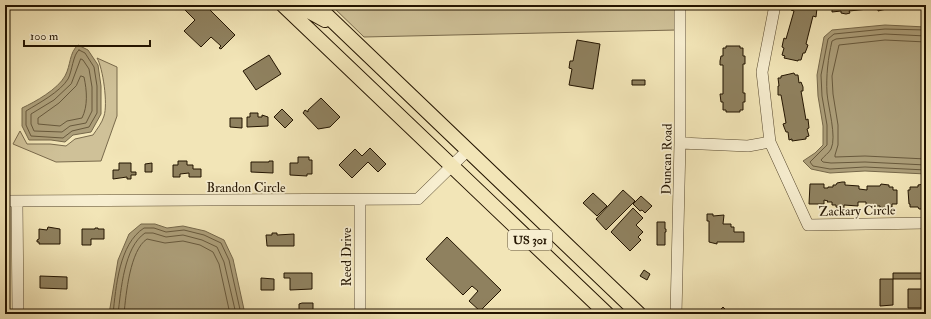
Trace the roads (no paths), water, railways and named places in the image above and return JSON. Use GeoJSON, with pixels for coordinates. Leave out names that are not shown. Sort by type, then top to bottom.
{"type":"FeatureCollection","features":[{"type":"Feature","properties":{"kind":"main road","name":"US 301"},"geometry":{"type":"LineString","coordinates":[[283,5],[607,314]]}},
{"type":"Feature","properties":{"kind":"main road"},"geometry":{"type":"LineString","coordinates":[[300,5],[339,28]]}},
{"type":"Feature","properties":{"kind":"main road","name":"US 301"},"geometry":{"type":"LineString","coordinates":[[316,5],[639,314]]}},
{"type":"Feature","properties":{"kind":"street","name":"Duncan Road"},"geometry":{"type":"LineString","coordinates":[[676,314],[680,143],[680,5]]}},
{"type":"Feature","properties":{"kind":"street","name":"Zackary Circle"},"geometry":{"type":"LineString","coordinates":[[774,5],[762,72],[770,142],[808,225],[926,223]]}},
{"type":"Feature","properties":{"kind":"street"},"geometry":{"type":"LineString","coordinates":[[680,143],[748,146],[770,142]]}},
{"type":"Feature","properties":{"kind":"street","name":"Brandon Circle"},"geometry":{"type":"LineString","coordinates":[[5,201],[418,199],[468,150]]}},
{"type":"Feature","properties":{"kind":"street","name":"Reed Drive"},"geometry":{"type":"LineString","coordinates":[[360,200],[360,314]]}},
{"type":"Feature","properties":{"kind":"street"},"geometry":{"type":"LineString","coordinates":[[17,202],[18,314]]}},
{"type":"Feature","properties":{"kind":"water"},"geometry":{"type":"Polygon","coordinates":[[[885,25],[926,27],[926,174],[865,171],[830,173],[811,169],[803,161],[815,153],[823,145],[823,126],[818,96],[817,75],[824,37],[832,30],[885,25]]]}},
{"type":"Feature","properties":{"kind":"water"},"geometry":{"type":"Polygon","coordinates":[[[78,45],[88,50],[98,65],[101,86],[101,114],[91,132],[73,135],[65,142],[51,140],[29,140],[22,126],[22,108],[46,95],[62,81],[67,72],[73,52],[78,45]]]}},
{"type":"Feature","properties":{"kind":"water"},"geometry":{"type":"Polygon","coordinates":[[[141,224],[155,224],[167,228],[183,226],[205,231],[224,240],[233,259],[245,314],[109,314],[118,260],[129,234],[141,224]]]}}]}
